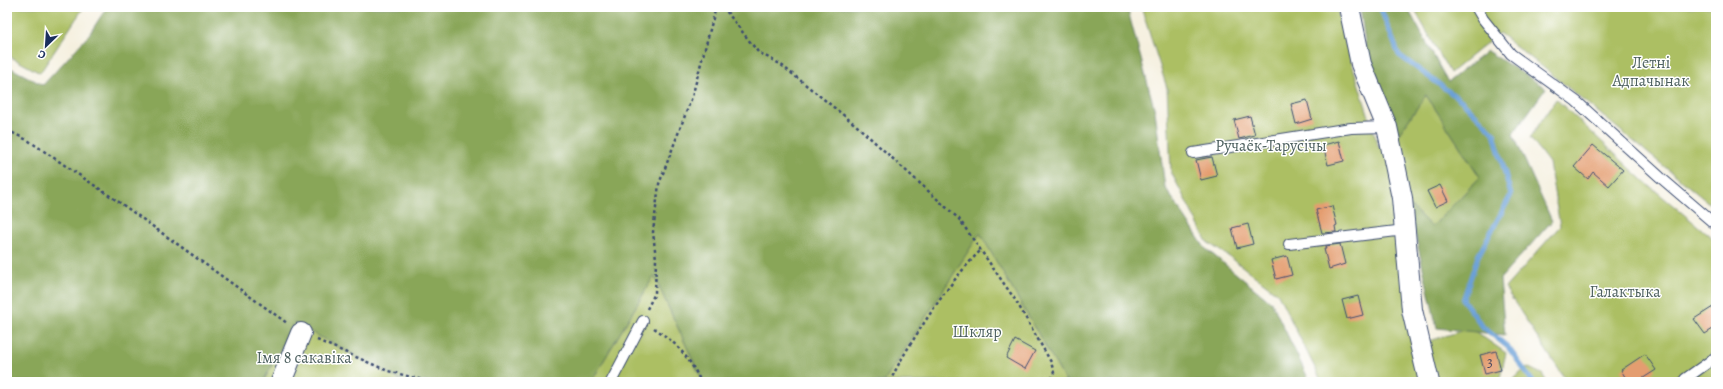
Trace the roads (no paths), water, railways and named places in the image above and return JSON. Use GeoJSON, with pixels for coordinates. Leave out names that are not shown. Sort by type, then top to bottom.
{"type":"FeatureCollection","features":[{"type":"Feature","properties":{"kind":"street"},"geometry":{"type":"LineString","coordinates":[[1350,7],[1353,31],[1361,64],[1387,127],[1402,198],[1412,310],[1428,382]]}},
{"type":"Feature","properties":{"kind":"street"},"geometry":{"type":"LineString","coordinates":[[282,382],[301,333]]}},
{"type":"Feature","properties":{"kind":"lane"},"geometry":{"type":"LineString","coordinates":[[1476,7],[1483,19],[1512,54],[1576,101],[1716,225]]}},
{"type":"Feature","properties":{"kind":"lane"},"geometry":{"type":"LineString","coordinates":[[1193,153],[1351,128],[1387,127]]}},
{"type":"Feature","properties":{"kind":"lane"},"geometry":{"type":"LineString","coordinates":[[1289,244],[1405,230]]}},
{"type":"Feature","properties":{"kind":"lane"},"geometry":{"type":"LineString","coordinates":[[611,382],[643,321]]}},
{"type":"Feature","properties":{"kind":"lane"},"geometry":{"type":"LineString","coordinates":[[1685,379],[1716,357]]}},
{"type":"Feature","properties":{"kind":"waterway"},"geometry":{"type":"LineString","coordinates":[[1380,7],[1399,55],[1462,101],[1494,133],[1511,195],[1478,256],[1463,300],[1483,327],[1508,347],[1533,382]]}},
{"type":"Feature","properties":{"kind":"park label","name":"Летні Адпачынак"},"geometry":{"type":"Point","coordinates":[1651,71]}},
{"type":"Feature","properties":{"kind":"park label","name":"Ручаёк-Тарусічы"},"geometry":{"type":"Point","coordinates":[1271,145]}},
{"type":"Feature","properties":{"kind":"park label","name":"Галактыка"},"geometry":{"type":"Point","coordinates":[1625,291]}},
{"type":"Feature","properties":{"kind":"park label","name":"Шкляр"},"geometry":{"type":"Point","coordinates":[977,331]}},
{"type":"Feature","properties":{"kind":"park label","name":"Імя 8 сакавіка"},"geometry":{"type":"Point","coordinates":[304,357]}}]}
